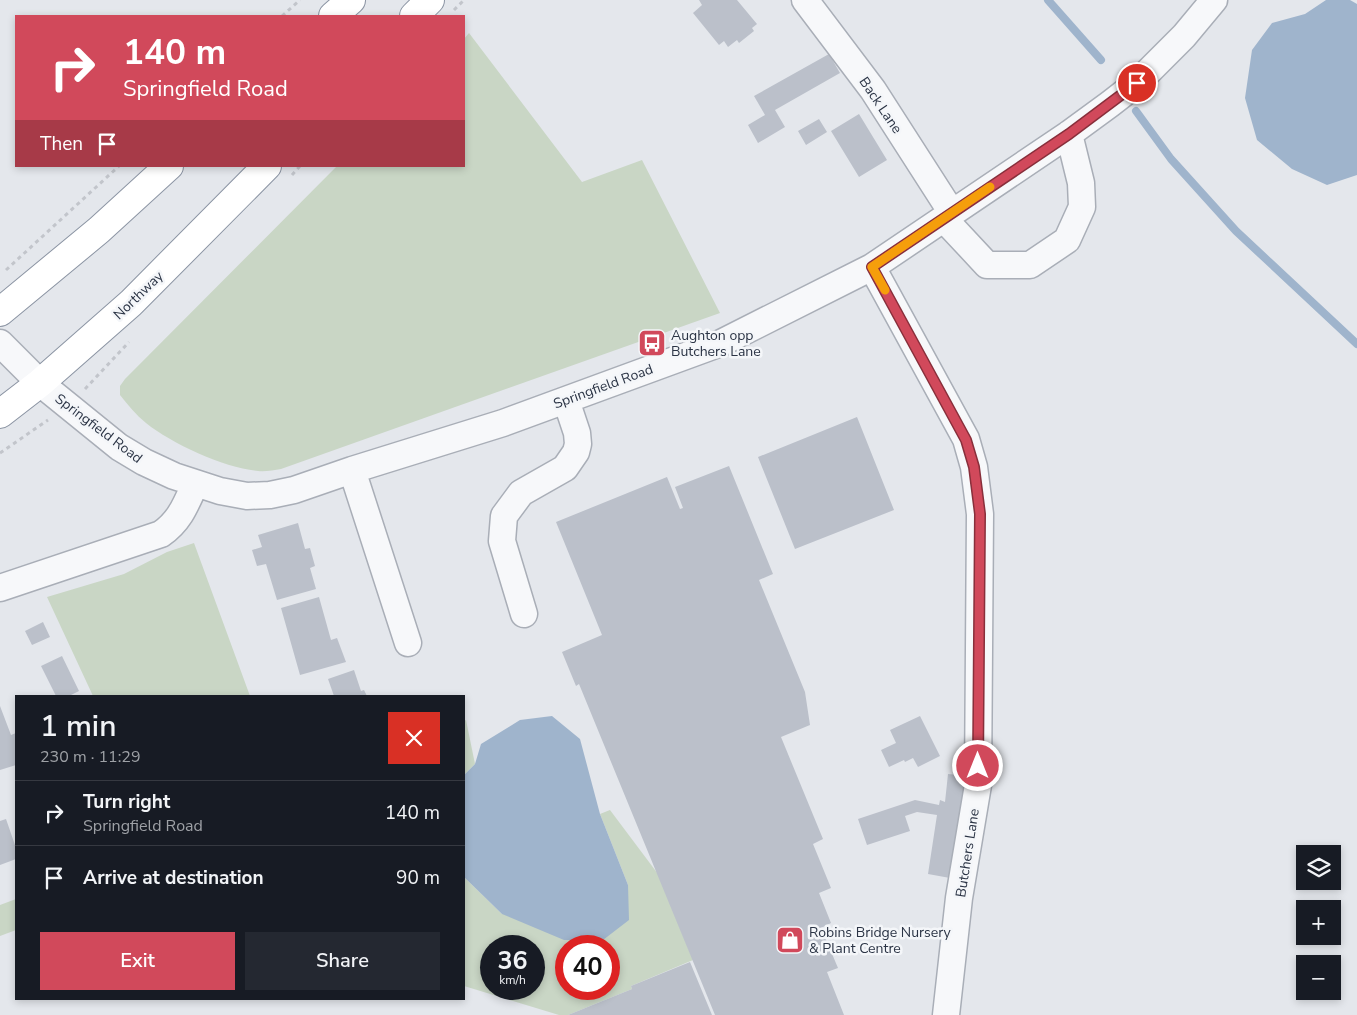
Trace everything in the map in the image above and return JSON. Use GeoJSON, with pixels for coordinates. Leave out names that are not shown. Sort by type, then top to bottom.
{"type":"FeatureCollection","features":[{"type":"Feature","properties":{"kind":"highway"},"geometry":{"type":"LineString","coordinates":[[334,15],[351,0]]}},
{"type":"Feature","properties":{"kind":"highway"},"geometry":{"type":"LineString","coordinates":[[415,15],[430,0]]}},
{"type":"Feature","properties":{"kind":"highway"},"geometry":{"type":"LineString","coordinates":[[0,312],[99,230],[168,167]]}},
{"type":"Feature","properties":{"kind":"highway","name":"Northway"},"geometry":{"type":"LineString","coordinates":[[0,414],[40,384],[131,304],[265,167]]}},
{"type":"Feature","properties":{"kind":"street","name":"Back Lane"},"geometry":{"type":"LineString","coordinates":[[805,0],[873,90],[948,216],[987,265],[1030,264],[1067,240],[1082,207],[1081,183],[1069,134]]}},
{"type":"Feature","properties":{"kind":"street","name":"Springfield Road"},"geometry":{"type":"LineString","coordinates":[[0,343],[40,384],[119,447],[144,462],[174,476],[220,491],[270,496],[294,490],[503,423],[721,342],[872,267],[1069,134],[1137,83],[1184,36],[1214,0]]}},
{"type":"Feature","properties":{"kind":"street","name":"Butchers Lane"},"geometry":{"type":"LineString","coordinates":[[872,267],[966,440],[974,467],[980,514],[978,785],[959,898],[946,1015]]}},
{"type":"Feature","properties":{"kind":"street"},"geometry":{"type":"LineString","coordinates":[[524,614],[502,541],[504,516],[521,493],[565,468],[576,452],[578,444],[577,433],[566,400]]}},
{"type":"Feature","properties":{"kind":"street"},"geometry":{"type":"LineString","coordinates":[[352,470],[408,643]]}},
{"type":"Feature","properties":{"kind":"street"},"geometry":{"type":"LineString","coordinates":[[0,588],[162,534],[179,519],[195,484]]}},
{"type":"Feature","properties":{"kind":"path"},"geometry":{"type":"LineString","coordinates":[[283,15],[300,0]]}},
{"type":"Feature","properties":{"kind":"path"},"geometry":{"type":"LineString","coordinates":[[0,276],[118,167]]}},
{"type":"Feature","properties":{"kind":"green space"},"geometry":{"type":"Polygon","coordinates":[[[469,33],[582,182],[642,160],[720,313],[281,469],[258,471],[215,460],[184,447],[146,423],[120,395],[120,386],[125,379],[336,167],[465,167],[465,38],[469,33]]]}},
{"type":"Feature","properties":{"kind":"green space"},"geometry":{"type":"Polygon","coordinates":[[[194,543],[250,695],[93,695],[47,597],[124,574],[167,552],[194,543]]]}},
{"type":"Feature","properties":{"kind":"green space"},"geometry":{"type":"Polygon","coordinates":[[[465,720],[475,764],[465,774],[465,720]]]}},
{"type":"Feature","properties":{"kind":"green space"},"geometry":{"type":"Polygon","coordinates":[[[610,810],[658,874],[693,960],[631,986],[632,989],[620,994],[620,935],[555,935],[555,1000],[605,1000],[568,1015],[559,1015],[510,1000],[545,1000],[545,935],[480,935],[480,991],[465,986],[465,878],[502,914],[628,885],[600,814],[610,810]]]}},
{"type":"Feature","properties":{"kind":"green space"},"geometry":{"type":"Polygon","coordinates":[[[15,899],[15,930],[0,936],[0,905],[15,899]]]}},
{"type":"Feature","properties":{"kind":"water"},"geometry":{"type":"Polygon","coordinates":[[[1326,0],[1350,0],[1357,4],[1357,175],[1327,185],[1292,169],[1257,140],[1245,98],[1252,50],[1272,23],[1305,14],[1326,0]]]}},
{"type":"Feature","properties":{"kind":"water"},"geometry":{"type":"Polygon","coordinates":[[[552,716],[580,739],[600,814],[628,885],[629,920],[610,935],[555,936],[502,914],[465,878],[465,774],[475,764],[481,744],[520,720],[552,716]]]}},
{"type":"Feature","properties":{"kind":"building"},"geometry":{"type":"Polygon","coordinates":[[[699,0],[737,0],[757,24],[752,28],[754,31],[739,43],[737,40],[728,47],[724,41],[719,45],[693,13],[702,5],[699,0]]]}},
{"type":"Feature","properties":{"kind":"building"},"geometry":{"type":"Polygon","coordinates":[[[829,54],[840,73],[775,110],[785,127],[758,143],[748,125],[765,115],[754,96],[829,54]]]}},
{"type":"Feature","properties":{"kind":"building"},"geometry":{"type":"Polygon","coordinates":[[[859,114],[887,160],[859,177],[831,131],[859,114]]]}},
{"type":"Feature","properties":{"kind":"building"},"geometry":{"type":"Polygon","coordinates":[[[819,119],[827,132],[806,145],[798,131],[819,119]]]}},
{"type":"Feature","properties":{"kind":"building"},"geometry":{"type":"Polygon","coordinates":[[[857,417],[894,510],[795,549],[758,457],[857,417]]]}},
{"type":"Feature","properties":{"kind":"building"},"geometry":{"type":"Polygon","coordinates":[[[729,466],[773,574],[759,580],[805,692],[810,725],[781,737],[823,839],[813,844],[831,888],[819,893],[831,923],[821,928],[838,968],[827,972],[844,1015],[715,1015],[579,684],[576,686],[562,652],[602,635],[556,522],[667,477],[680,509],[683,508],[675,487],[729,466]]]}},
{"type":"Feature","properties":{"kind":"building"},"geometry":{"type":"Polygon","coordinates":[[[298,523],[305,549],[310,548],[315,566],[310,568],[316,589],[277,600],[266,564],[257,566],[252,550],[262,547],[258,535],[298,523]]]}},
{"type":"Feature","properties":{"kind":"building"},"geometry":{"type":"Polygon","coordinates":[[[319,597],[331,640],[337,638],[346,662],[300,675],[281,608],[319,597]]]}},
{"type":"Feature","properties":{"kind":"building"},"geometry":{"type":"Polygon","coordinates":[[[43,622],[50,637],[32,645],[25,631],[43,622]]]}},
{"type":"Feature","properties":{"kind":"building"},"geometry":{"type":"Polygon","coordinates":[[[62,656],[79,691],[71,695],[56,695],[41,666],[62,656]]]}},
{"type":"Feature","properties":{"kind":"building"},"geometry":{"type":"Polygon","coordinates":[[[354,670],[361,691],[364,690],[366,695],[334,695],[328,679],[354,670]]]}},
{"type":"Feature","properties":{"kind":"building"},"geometry":{"type":"Polygon","coordinates":[[[0,706],[11,735],[15,733],[15,765],[0,770],[0,706]]]}},
{"type":"Feature","properties":{"kind":"building"},"geometry":{"type":"Polygon","coordinates":[[[920,716],[940,756],[918,767],[913,758],[889,767],[881,750],[896,743],[890,730],[920,716]]]}},
{"type":"Feature","properties":{"kind":"building"},"geometry":{"type":"Polygon","coordinates":[[[948,774],[969,776],[950,878],[928,874],[937,815],[917,812],[905,816],[910,831],[867,845],[858,819],[915,800],[939,805],[940,800],[945,802],[948,774]]]}},
{"type":"Feature","properties":{"kind":"building"},"geometry":{"type":"Polygon","coordinates":[[[6,819],[15,845],[15,859],[0,865],[0,821],[6,819]]]}},
{"type":"Feature","properties":{"kind":"building"},"geometry":{"type":"Polygon","coordinates":[[[690,962],[712,1015],[568,1015],[605,1000],[620,1000],[620,994],[632,989],[631,986],[690,962]]]}},
{"type":"Feature","properties":{"kind":"waterway"},"geometry":{"type":"LineString","coordinates":[[1048,0],[1101,60]]}},
{"type":"Feature","properties":{"kind":"waterway"},"geometry":{"type":"LineString","coordinates":[[1136,111],[1171,159],[1236,231],[1357,344]]}},
{"type":"Feature","properties":{"kind":"slow traffic"},"geometry":{"type":"LineString","coordinates":[[885,290],[872,267],[990,187]]}},
{"type":"Feature","properties":{"kind":"place","name":"Aughton opp Butchers Lane"},"geometry":{"type":"Point","coordinates":[652,343]}},
{"type":"Feature","properties":{"kind":"place","name":"Robins Bridge Nursery & Plant Centre"},"geometry":{"type":"Point","coordinates":[790,940]}},
{"type":"Feature","properties":{"kind":"route"},"geometry":{"type":"LineString","coordinates":[[978,766],[980,514],[974,467],[966,440],[872,267],[1069,134],[1137,83]]}}]}
